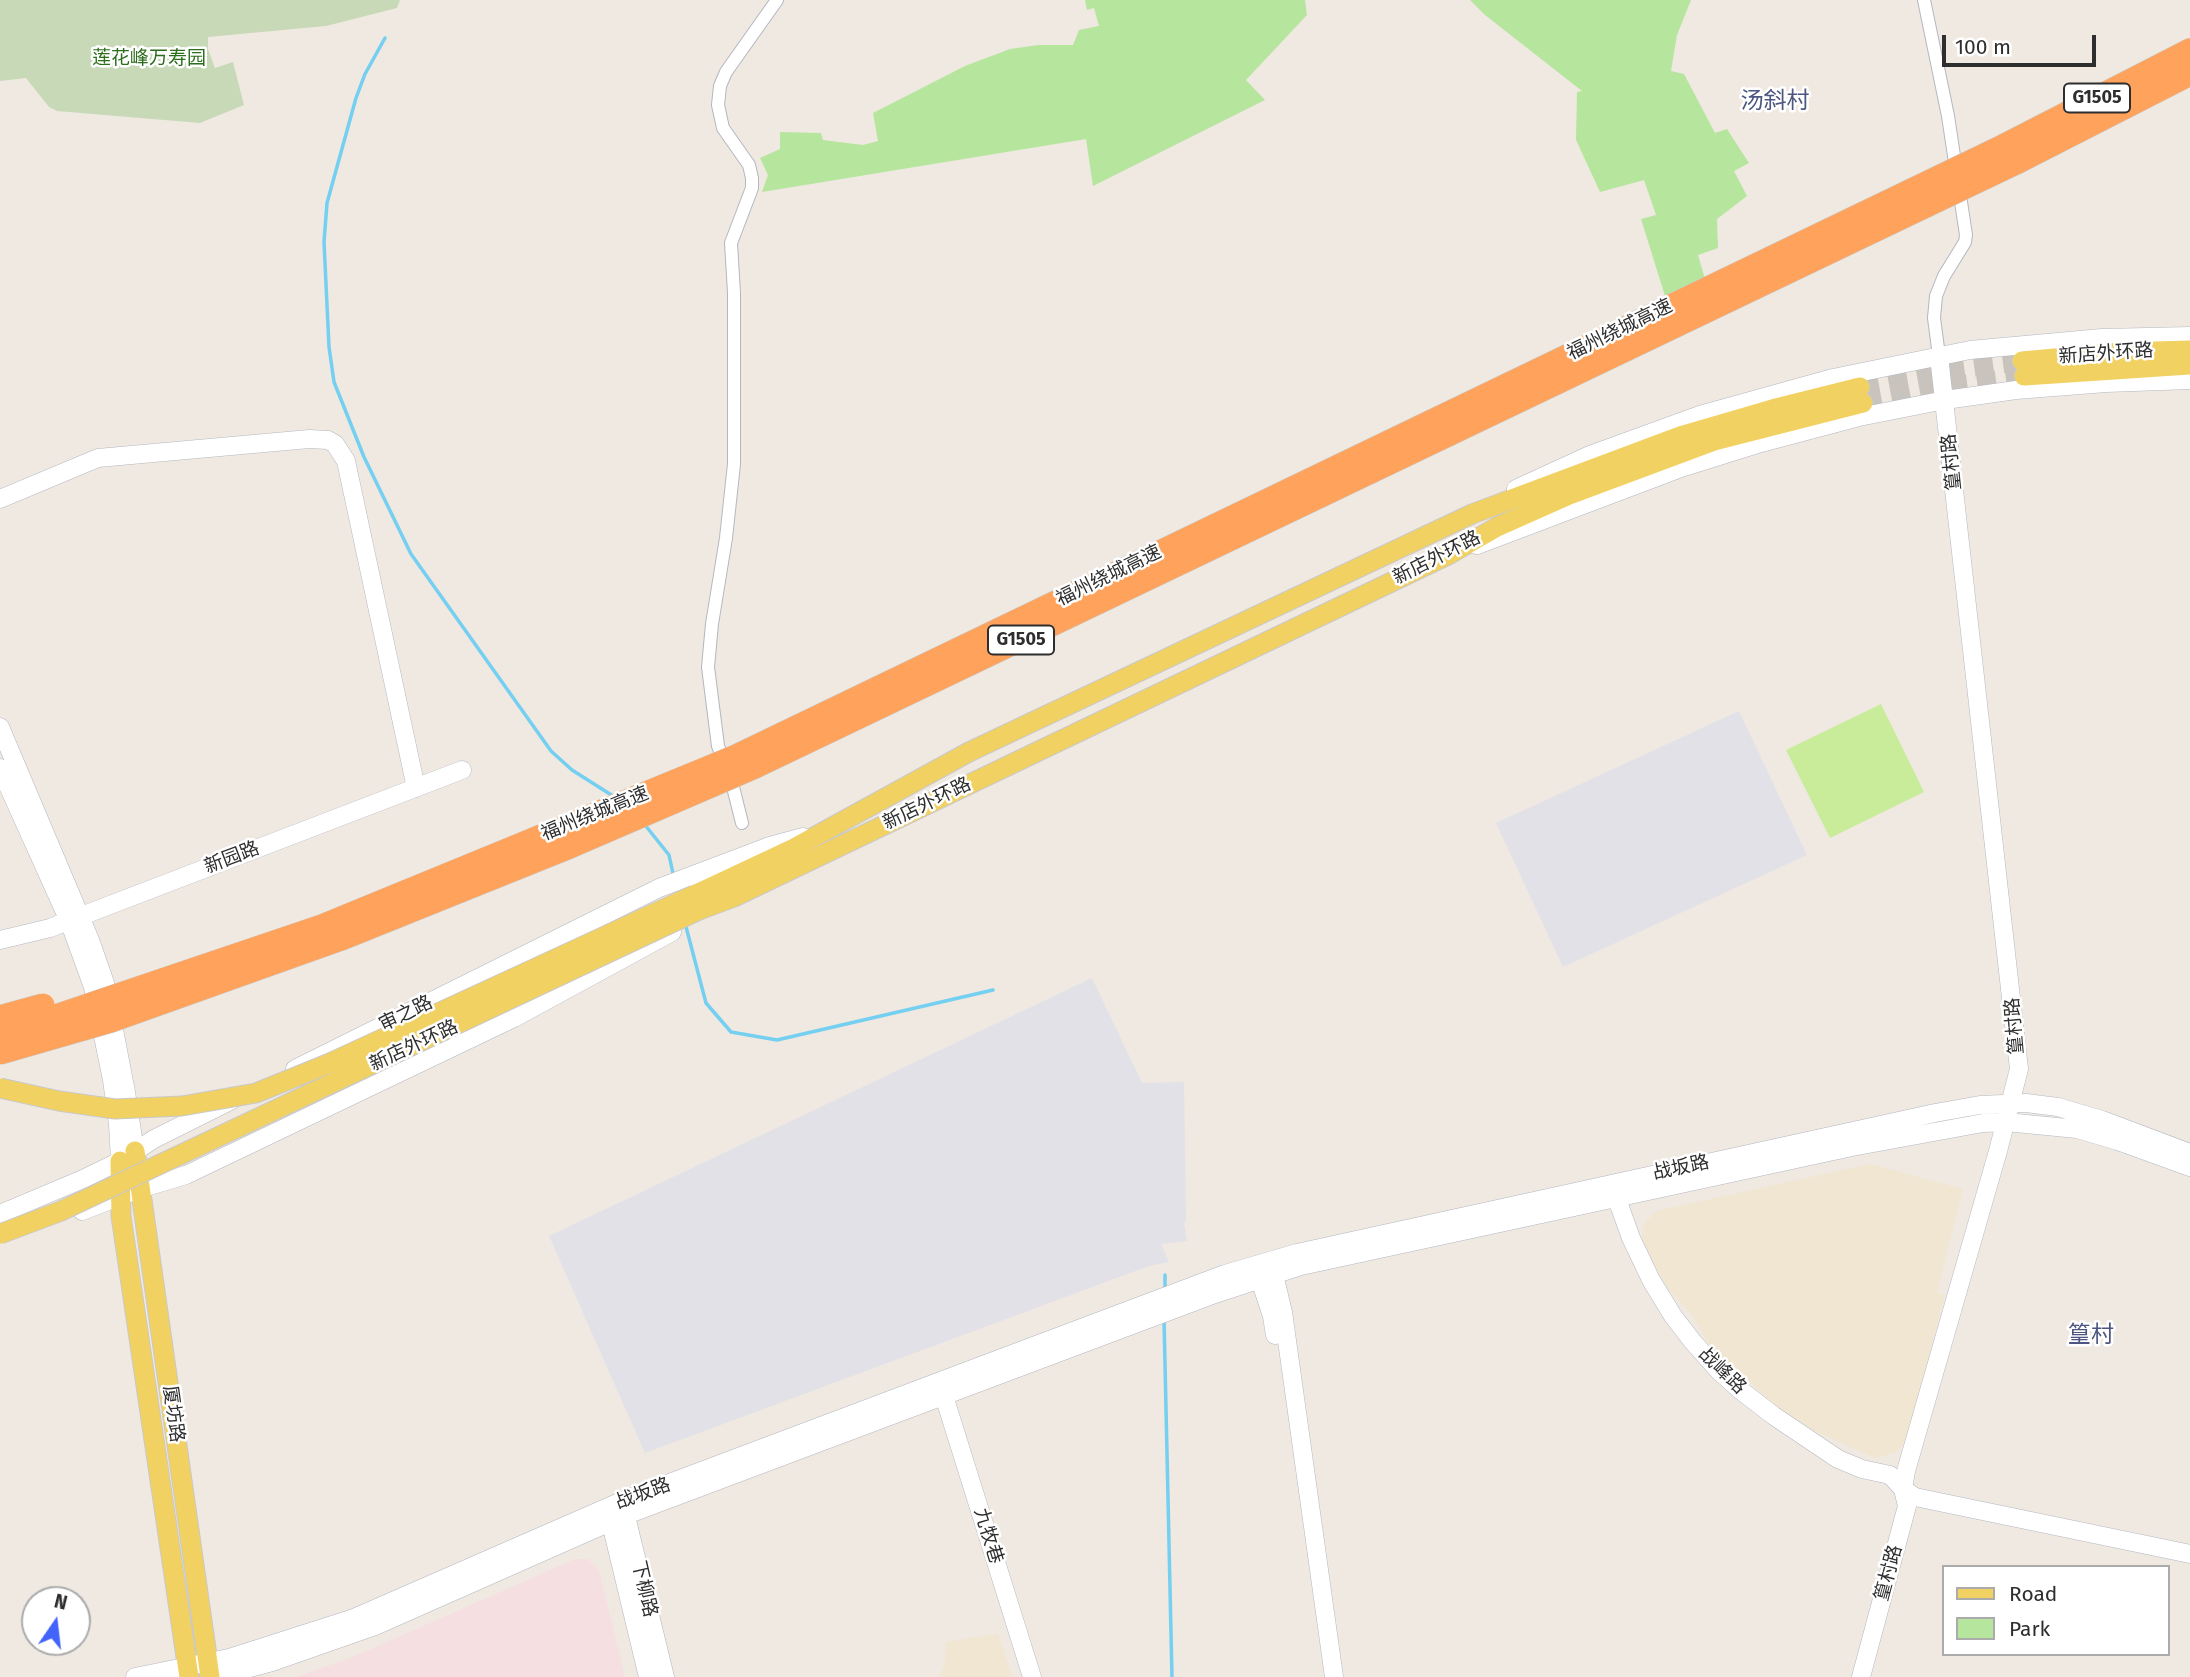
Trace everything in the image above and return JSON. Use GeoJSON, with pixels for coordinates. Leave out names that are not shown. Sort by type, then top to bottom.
{"type":"FeatureCollection","features":[{"type":"Feature","properties":{"kind":"highway","name":"福州绕城高速"},"geometry":{"type":"LineString","coordinates":[[0,1053],[111,1021],[341,939],[572,846],[755,767],[2010,154],[2190,50]]}},
{"type":"Feature","properties":{"kind":"highway","name":"福州绕城高速"},"geometry":{"type":"LineString","coordinates":[[0,1035],[322,926],[734,757],[2010,154],[2190,74]]}},
{"type":"Feature","properties":{"kind":"highway"},"geometry":{"type":"LineString","coordinates":[[0,1017],[322,926]]}},
{"type":"Feature","properties":{"kind":"highway"},"geometry":{"type":"LineString","coordinates":[[0,1060],[111,1021]]}},
{"type":"Feature","properties":{"kind":"main road"},"geometry":{"type":"LineString","coordinates":[[1472,514],[1510,492],[1590,455],[1700,415],[1833,378],[1981,349],[2102,338],[2190,336]]}},
{"type":"Feature","properties":{"kind":"main road","name":"新店外环路"},"geometry":{"type":"LineString","coordinates":[[2190,350],[2120,352],[2023,369],[2190,365]]}},
{"type":"Feature","properties":{"kind":"main road","name":"篁村路"},"geometry":{"type":"LineString","coordinates":[[1861,1677],[1907,1506],[1903,1489],[1913,1446],[2019,1069],[1939,356]]}},
{"type":"Feature","properties":{"kind":"main road"},"geometry":{"type":"LineString","coordinates":[[1450,554],[1601,496],[1720,455],[1859,417],[1945,400],[2057,386],[2190,380]]}},
{"type":"Feature","properties":{"kind":"main road","name":"新店外环路"},"geometry":{"type":"LineString","coordinates":[[0,1088],[115,1109],[182,1107],[256,1093],[330,1063],[695,899],[734,897],[1450,554],[1529,512],[1662,460],[1862,395],[1772,409],[1682,435],[1472,514],[969,752],[695,899],[61,1211],[0,1234]]}},
{"type":"Feature","properties":{"kind":"main road"},"geometry":{"type":"LineString","coordinates":[[0,499],[82,464],[116,455],[309,439],[328,440],[335,444],[346,461],[416,788]]}},
{"type":"Feature","properties":{"kind":"main road"},"geometry":{"type":"LineString","coordinates":[[0,727],[74,919],[99,1017],[127,1156]]}},
{"type":"Feature","properties":{"kind":"main road"},"geometry":{"type":"LineString","coordinates":[[0,768],[74,919]]}},
{"type":"Feature","properties":{"kind":"main road","name":"新园路"},"geometry":{"type":"LineString","coordinates":[[0,940],[33,933],[74,919],[462,770]]}},
{"type":"Feature","properties":{"kind":"main road","name":"审之路"},"geometry":{"type":"LineString","coordinates":[[0,1214],[83,1180],[154,1139],[659,888],[695,899]]}},
{"type":"Feature","properties":{"kind":"main road"},"geometry":{"type":"LineString","coordinates":[[0,1242],[130,1192],[186,1175],[514,1018],[673,932],[695,899]]}},
{"type":"Feature","properties":{"kind":"main road","name":"战坂路"},"geometry":{"type":"LineString","coordinates":[[135,1677],[212,1672],[366,1613],[616,1511],[1265,1269],[1614,1191],[1935,1113],[2011,1103],[2043,1104],[2074,1111],[2190,1153]]}},
{"type":"Feature","properties":{"kind":"main road","name":"战坂路"},"geometry":{"type":"LineString","coordinates":[[1614,1191],[1945,1128],[2006,1122],[2077,1129],[2190,1167]]}},
{"type":"Feature","properties":{"kind":"main road","name":"厦坊路"},"geometry":{"type":"LineString","coordinates":[[127,1156],[130,1192],[212,1672]]}},
{"type":"Feature","properties":{"kind":"main road","name":"战峰路"},"geometry":{"type":"LineString","coordinates":[[1614,1191],[1631,1238],[1651,1280],[1673,1316],[1710,1362],[1763,1408],[1827,1452],[1851,1465],[1891,1475],[1903,1489],[1915,1497],[2190,1554]]}},
{"type":"Feature","properties":{"kind":"main road","name":"厦坊路"},"geometry":{"type":"LineString","coordinates":[[130,1192],[121,1216],[188,1672]]}},
{"type":"Feature","properties":{"kind":"main road"},"geometry":{"type":"LineString","coordinates":[[1265,1269],[1323,1677]]}},
{"type":"Feature","properties":{"kind":"main road"},"geometry":{"type":"LineString","coordinates":[[1265,1269],[1283,1312],[1334,1677]]}},
{"type":"Feature","properties":{"kind":"main road","name":"战坂路"},"geometry":{"type":"LineString","coordinates":[[616,1511],[944,1396],[1150,1311]]}},
{"type":"Feature","properties":{"kind":"main road","name":"九牧巷"},"geometry":{"type":"LineString","coordinates":[[944,1396],[1031,1677]]}},
{"type":"Feature","properties":{"kind":"main road","name":"下柳路"},"geometry":{"type":"LineString","coordinates":[[616,1511],[648,1677]]}},
{"type":"Feature","properties":{"kind":"main road","name":"下柳路"},"geometry":{"type":"LineString","coordinates":[[616,1511],[665,1677]]}},
{"type":"Feature","properties":{"kind":"street"},"geometry":{"type":"LineString","coordinates":[[742,823],[732,783],[718,746],[708,667],[734,472],[731,243],[752,188],[752,178],[749,165],[723,128],[718,105],[720,86],[726,72],[777,0]]}},
{"type":"Feature","properties":{"kind":"street"},"geometry":{"type":"LineString","coordinates":[[1924,0],[1948,116],[1966,235],[1965,242],[1944,276],[1936,296],[1934,318],[1939,356]]}},
{"type":"Feature","properties":{"kind":"shaded area"},"geometry":{"type":"Polygon","coordinates":[[[1739,711],[1807,855],[1563,967],[1496,823],[1739,711]]]}},
{"type":"Feature","properties":{"kind":"shaded area"},"geometry":{"type":"Polygon","coordinates":[[[1092,978],[1142,1083],[1184,1082],[1184,1223],[1187,1241],[1161,1244],[1169,1262],[1149,1266],[645,1453],[549,1236],[1092,978]]]}},
{"type":"Feature","properties":{"kind":"shaded area"},"geometry":{"type":"Polygon","coordinates":[[[1870,1164],[1963,1189],[1937,1292],[1945,1295],[1907,1440],[1895,1453],[1875,1458],[1815,1431],[1776,1406],[1709,1345],[1693,1316],[1666,1286],[1642,1243],[1645,1223],[1656,1211],[1870,1164]]]}},
{"type":"Feature","properties":{"kind":"shaded area"},"geometry":{"type":"Polygon","coordinates":[[[575,1559],[588,1559],[599,1570],[625,1677],[296,1677],[353,1657],[575,1559]]]}},
{"type":"Feature","properties":{"kind":"shaded area"},"geometry":{"type":"Polygon","coordinates":[[[998,1634],[1012,1677],[940,1677],[945,1661],[946,1642],[998,1634]]]}},
{"type":"Feature","properties":{"kind":"green space","name":"莲花峰万寿园"},"geometry":{"type":"Polygon","coordinates":[[[0,0],[400,0],[397,8],[326,26],[208,37],[208,49],[215,68],[233,62],[244,105],[200,123],[57,111],[49,107],[26,78],[0,81],[0,0]]]}},
{"type":"Feature","properties":{"kind":"green space"},"geometry":{"type":"Polygon","coordinates":[[[1085,0],[1305,0],[1307,15],[1246,80],[1265,100],[1093,186],[1086,139],[762,192],[768,175],[760,158],[780,149],[780,132],[821,133],[823,140],[863,145],[878,141],[873,113],[965,66],[1010,49],[1038,45],[1073,45],[1079,30],[1099,26],[1094,8],[1087,10],[1085,0]]]}},
{"type":"Feature","properties":{"kind":"green space"},"geometry":{"type":"Polygon","coordinates":[[[1470,0],[1691,0],[1677,35],[1671,71],[1684,74],[1715,133],[1727,129],[1749,163],[1734,171],[1747,196],[1717,219],[1718,248],[1698,255],[1705,279],[1665,296],[1641,219],[1656,215],[1644,180],[1600,192],[1576,140],[1577,92],[1582,91],[1485,15],[1470,0]]]}},
{"type":"Feature","properties":{"kind":"green space"},"geometry":{"type":"Polygon","coordinates":[[[1881,704],[1924,792],[1830,838],[1786,750],[1881,704]]]}},
{"type":"Feature","properties":{"kind":"waterway"},"geometry":{"type":"LineString","coordinates":[[385,38],[365,74],[356,98],[327,203],[324,242],[329,347],[334,382],[364,457],[411,554],[551,751],[572,770],[613,796]]}},
{"type":"Feature","properties":{"kind":"waterway"},"geometry":{"type":"LineString","coordinates":[[645,825],[669,855],[674,878]]}},
{"type":"Feature","properties":{"kind":"waterway"},"geometry":{"type":"LineString","coordinates":[[685,923],[706,1003],[731,1032],[777,1040],[993,990]]}},
{"type":"Feature","properties":{"kind":"waterway"},"geometry":{"type":"LineString","coordinates":[[1165,1275],[1165,1290]]}},
{"type":"Feature","properties":{"kind":"waterway"},"geometry":{"type":"LineString","coordinates":[[1164,1319],[1172,1677]]}},
{"type":"Feature","properties":{"kind":"tunnel"},"geometry":{"type":"LineString","coordinates":[[1860,387],[1939,372],[2022,361]]}},
{"type":"Feature","properties":{"kind":"tunnel"},"geometry":{"type":"LineString","coordinates":[[1863,403],[1944,387],[2024,376]]}},
{"type":"Feature","properties":{"kind":"district","name":"汤斜村"},"geometry":{"type":"Point","coordinates":[1775,102]}},
{"type":"Feature","properties":{"kind":"district","name":"篁村"},"geometry":{"type":"Point","coordinates":[2091,1336]}}]}
